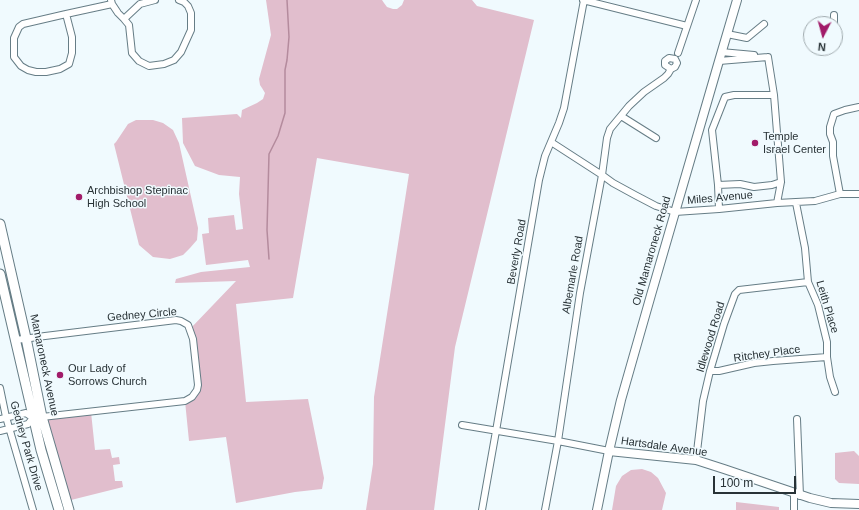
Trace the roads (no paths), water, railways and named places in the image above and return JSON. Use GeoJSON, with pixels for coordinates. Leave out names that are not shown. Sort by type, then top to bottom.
{"type":"FeatureCollection","features":[{"type":"Feature","properties":{"kind":"main road","name":"Old Mamaroneck Road"},"geometry":{"type":"LineString","coordinates":[[598,510],[609,450],[626,385],[737,0]]}},
{"type":"Feature","properties":{"kind":"main road","name":"Mamaroneck Avenue"},"geometry":{"type":"LineString","coordinates":[[0,224],[2,240],[26,338],[38,417],[41,450],[59,510]]}},
{"type":"Feature","properties":{"kind":"main road","name":"Mamaroneck Avenue"},"geometry":{"type":"LineString","coordinates":[[0,274],[16,340],[38,417],[69,510]]}},
{"type":"Feature","properties":{"kind":"main road","name":"Hartsdale Avenue"},"geometry":{"type":"LineString","coordinates":[[609,450],[696,460],[797,495],[831,503],[856,506]]}},
{"type":"Feature","properties":{"kind":"street"},"geometry":{"type":"LineString","coordinates":[[124,19],[140,4],[155,0]]}},
{"type":"Feature","properties":{"kind":"street"},"geometry":{"type":"LineString","coordinates":[[66,14],[72,37],[72,53],[69,64],[60,69],[46,72],[36,72],[21,66],[14,57],[14,38],[19,27],[23,24],[111,2],[118,13],[129,25],[132,53],[139,61],[150,66],[164,64],[174,60],[181,52],[191,30],[191,14],[188,6],[179,0]]}},
{"type":"Feature","properties":{"kind":"street"},"geometry":{"type":"LineString","coordinates":[[583,0],[687,26]]}},
{"type":"Feature","properties":{"kind":"street","name":"Beverly Road"},"geometry":{"type":"LineString","coordinates":[[482,510],[539,180],[545,156],[564,108],[583,0]]}},
{"type":"Feature","properties":{"kind":"street"},"geometry":{"type":"LineString","coordinates":[[678,53],[696,0]]}},
{"type":"Feature","properties":{"kind":"street"},"geometry":{"type":"LineString","coordinates":[[727,34],[747,38],[764,24]]}},
{"type":"Feature","properties":{"kind":"street"},"geometry":{"type":"LineString","coordinates":[[721,52],[768,57]]}},
{"type":"Feature","properties":{"kind":"street"},"geometry":{"type":"LineString","coordinates":[[719,61],[768,57]]}},
{"type":"Feature","properties":{"kind":"street"},"geometry":{"type":"LineString","coordinates":[[768,57],[774,95],[780,182],[777,203]]}},
{"type":"Feature","properties":{"kind":"street","name":"Albemarle Road"},"geometry":{"type":"LineString","coordinates":[[545,510],[558,441],[580,293],[602,174],[607,138],[610,129],[629,106],[644,92],[664,78],[670,69]]}},
{"type":"Feature","properties":{"kind":"street"},"geometry":{"type":"LineString","coordinates":[[719,209],[712,130],[725,97],[734,95],[774,95]]}},
{"type":"Feature","properties":{"kind":"street"},"geometry":{"type":"LineString","coordinates":[[840,194],[833,156],[833,142],[830,134],[830,127],[834,114],[859,107]]}},
{"type":"Feature","properties":{"kind":"street"},"geometry":{"type":"LineString","coordinates":[[621,116],[656,138]]}},
{"type":"Feature","properties":{"kind":"street","name":"Miles Avenue"},"geometry":{"type":"LineString","coordinates":[[551,142],[602,174],[613,183],[656,206],[675,212],[777,203],[796,203],[815,201],[840,194],[859,194]]}},
{"type":"Feature","properties":{"kind":"street"},"geometry":{"type":"LineString","coordinates":[[718,185],[740,184],[754,187],[772,185],[780,182]]}},
{"type":"Feature","properties":{"kind":"street","name":"Leith Place"},"geometry":{"type":"LineString","coordinates":[[796,203],[805,248],[808,282],[818,305],[827,342],[827,357],[830,377],[835,392]]}},
{"type":"Feature","properties":{"kind":"street","name":"Idlewood Road"},"geometry":{"type":"LineString","coordinates":[[696,460],[703,401],[710,371],[735,294],[740,290],[808,282]]}},
{"type":"Feature","properties":{"kind":"street"},"geometry":{"type":"LineString","coordinates":[[4,290],[14,287]]}},
{"type":"Feature","properties":{"kind":"street","name":"Gedney Circle"},"geometry":{"type":"LineString","coordinates":[[16,340],[176,320],[188,325],[194,339],[198,385],[195,393],[188,400],[38,417]]}},
{"type":"Feature","properties":{"kind":"street","name":"Ritchey Place"},"geometry":{"type":"LineString","coordinates":[[710,371],[720,371],[754,363],[827,357]]}},
{"type":"Feature","properties":{"kind":"street","name":"Gedney Park Drive"},"geometry":{"type":"LineString","coordinates":[[0,388],[3,418],[9,428],[33,510]]}},
{"type":"Feature","properties":{"kind":"street"},"geometry":{"type":"LineString","coordinates":[[3,418],[26,414],[38,417]]}},
{"type":"Feature","properties":{"kind":"street"},"geometry":{"type":"LineString","coordinates":[[0,431],[28,424],[38,417]]}},
{"type":"Feature","properties":{"kind":"street"},"geometry":{"type":"LineString","coordinates":[[794,510],[797,495],[797,419]]}},
{"type":"Feature","properties":{"kind":"street","name":"Hartsdale Avenue"},"geometry":{"type":"LineString","coordinates":[[462,425],[609,450]]}},
{"type":"Feature","properties":{"kind":"waterway"},"geometry":{"type":"LineString","coordinates":[[269,259],[267,230],[269,154],[278,136],[285,113],[285,70],[289,37],[287,0]]}},
{"type":"Feature","properties":{"kind":"place","name":"Temple Israel Center"},"geometry":{"type":"Point","coordinates":[755,143]}},
{"type":"Feature","properties":{"kind":"place","name":"Archbishop Stepinac High School"},"geometry":{"type":"Point","coordinates":[79,197]}},
{"type":"Feature","properties":{"kind":"place","name":"Our Lady of Sorrows Church"},"geometry":{"type":"Point","coordinates":[60,375]}}]}
